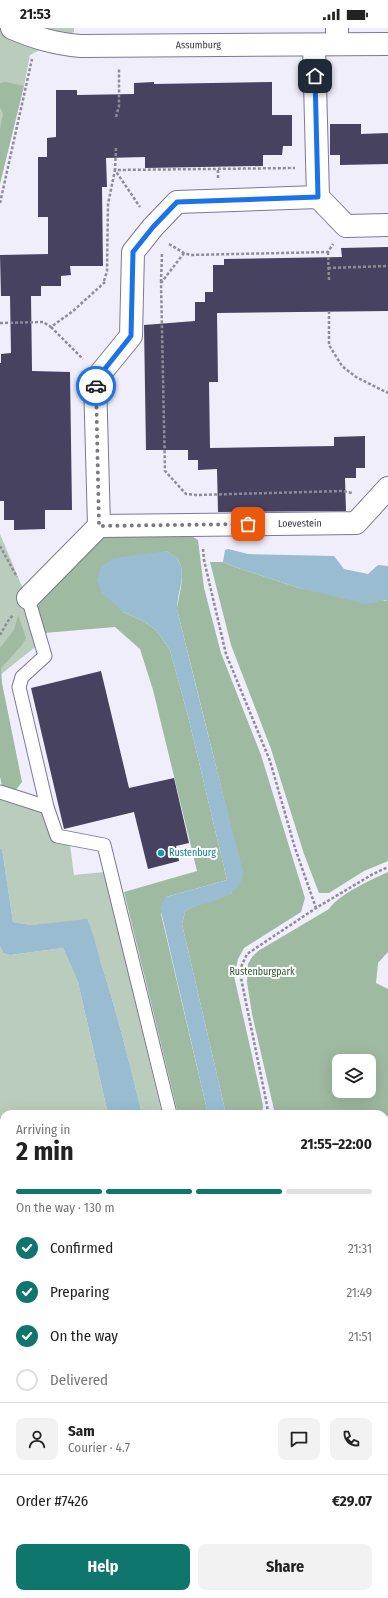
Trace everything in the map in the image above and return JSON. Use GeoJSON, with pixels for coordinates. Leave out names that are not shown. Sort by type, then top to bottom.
{"type":"FeatureCollection","features":[{"type":"Feature","properties":{"kind":"main road","name":"Assumburg"},"geometry":{"type":"LineString","coordinates":[[12,28],[39,39],[58,44],[80,46],[314,46],[337,36],[388,44]]}},
{"type":"Feature","properties":{"kind":"main road"},"geometry":{"type":"LineString","coordinates":[[314,46],[318,197],[346,226],[388,226]]}},
{"type":"Feature","properties":{"kind":"main road"},"geometry":{"type":"LineString","coordinates":[[28,598],[99,526],[96,380],[131,336],[133,252],[158,232],[177,202],[318,197]]}},
{"type":"Feature","properties":{"kind":"main road","name":"Loevestein"},"geometry":{"type":"LineString","coordinates":[[99,526],[356,523],[383,493]]}},
{"type":"Feature","properties":{"kind":"lane"},"geometry":{"type":"LineString","coordinates":[[28,598],[45,656],[22,677],[19,687],[47,807],[57,836],[104,845],[169,1110]]}},
{"type":"Feature","properties":{"kind":"lane"},"geometry":{"type":"LineString","coordinates":[[0,792],[47,807]]}},
{"type":"Feature","properties":{"kind":"path"},"geometry":{"type":"LineString","coordinates":[[116,117],[119,106],[119,47]]}},
{"type":"Feature","properties":{"kind":"path"},"geometry":{"type":"LineString","coordinates":[[0,203],[33,56]]}},
{"type":"Feature","properties":{"kind":"path"},"geometry":{"type":"LineString","coordinates":[[116,148],[115,170],[158,232],[172,246],[184,253],[190,255],[328,252]]}},
{"type":"Feature","properties":{"kind":"path"},"geometry":{"type":"LineString","coordinates":[[329,280],[328,252],[346,226]]}},
{"type":"Feature","properties":{"kind":"path"},"geometry":{"type":"LineString","coordinates":[[158,232],[161,283],[165,471],[186,494],[343,491],[363,497],[383,493]]}},
{"type":"Feature","properties":{"kind":"path"},"geometry":{"type":"LineString","coordinates":[[161,283],[184,253]]}},
{"type":"Feature","properties":{"kind":"path"},"geometry":{"type":"LineString","coordinates":[[328,268],[388,266]]}},
{"type":"Feature","properties":{"kind":"path"},"geometry":{"type":"LineString","coordinates":[[51,327],[73,311],[104,282],[131,287]]}},
{"type":"Feature","properties":{"kind":"path"},"geometry":{"type":"LineString","coordinates":[[329,311],[329,345],[342,366],[356,377],[388,393]]}},
{"type":"Feature","properties":{"kind":"path"},"geometry":{"type":"LineString","coordinates":[[0,323],[43,322],[51,327],[100,374]]}},
{"type":"Feature","properties":{"kind":"path"},"geometry":{"type":"LineString","coordinates":[[202,524],[204,560],[226,654],[270,761],[295,848],[316,908]]}},
{"type":"Feature","properties":{"kind":"path"},"geometry":{"type":"LineString","coordinates":[[0,546],[28,598]]}},
{"type":"Feature","properties":{"kind":"path"},"geometry":{"type":"LineString","coordinates":[[268,1110],[242,990],[241,967],[247,954],[316,908],[372,874],[388,867]]}},
{"type":"Feature","properties":{"kind":"green space"},"geometry":{"type":"Polygon","coordinates":[[[0,28],[74,28],[74,32],[30,55],[24,86],[0,179],[0,28]]]}},
{"type":"Feature","properties":{"kind":"green space"},"geometry":{"type":"Polygon","coordinates":[[[5,82],[24,86],[0,184],[0,130],[3,114],[0,107],[0,83],[5,82]]]}},
{"type":"Feature","properties":{"kind":"green space"},"geometry":{"type":"Polygon","coordinates":[[[185,532],[198,540],[204,588],[221,653],[261,755],[305,898],[301,912],[244,948],[238,959],[234,976],[260,1091],[262,1110],[225,1110],[182,924],[185,912],[190,908],[232,893],[228,815],[177,609],[182,583],[182,569],[177,558],[166,551],[123,612],[143,621],[156,630],[170,650],[188,716],[227,880],[166,897],[161,914],[207,1110],[177,1110],[124,892],[197,871],[153,690],[140,649],[115,627],[44,633],[37,610],[39,602],[97,536],[185,532]]]}},
{"type":"Feature","properties":{"kind":"green space"},"geometry":{"type":"Polygon","coordinates":[[[0,534],[28,601],[39,644],[0,675],[0,534]]]}},
{"type":"Feature","properties":{"kind":"green space"},"geometry":{"type":"Polygon","coordinates":[[[210,562],[223,562],[299,588],[385,601],[388,600],[388,861],[364,871],[329,893],[319,893],[304,854],[271,749],[231,645],[210,562]]]}},
{"type":"Feature","properties":{"kind":"green space"},"geometry":{"type":"Polygon","coordinates":[[[18,615],[26,638],[22,645],[1,668],[2,683],[22,782],[15,791],[2,786],[0,777],[0,648],[14,630],[18,615]]]}},
{"type":"Feature","properties":{"kind":"green space"},"geometry":{"type":"Polygon","coordinates":[[[0,795],[42,808],[54,842],[70,845],[74,875],[104,872],[161,1110],[141,1110],[114,1005],[94,938],[87,920],[31,925],[13,922],[2,849],[0,848],[0,795]]]}},
{"type":"Feature","properties":{"kind":"green space","name":"Rustenburgpark"},"geometry":{"type":"Polygon","coordinates":[[[388,872],[388,952],[378,963],[376,983],[388,989],[388,1110],[274,1110],[252,1014],[247,982],[248,964],[258,951],[329,909],[334,903],[364,883],[388,872]]]}},
{"type":"Feature","properties":{"kind":"green space"},"geometry":{"type":"Polygon","coordinates":[[[0,946],[3,953],[10,955],[63,948],[78,982],[107,1110],[0,1110],[0,946]]]}},
{"type":"Feature","properties":{"kind":"water"},"geometry":{"type":"Polygon","coordinates":[[[228,549],[248,554],[334,556],[344,569],[368,574],[378,565],[388,566],[388,600],[365,604],[299,588],[223,562],[225,550],[228,549]]]}},
{"type":"Feature","properties":{"kind":"water"},"geometry":{"type":"Polygon","coordinates":[[[166,551],[176,557],[180,563],[182,577],[177,606],[178,613],[243,870],[242,879],[238,887],[225,897],[190,908],[185,912],[182,924],[225,1110],[207,1110],[160,907],[166,897],[227,880],[188,716],[170,650],[156,630],[143,621],[123,612],[102,593],[97,581],[100,568],[113,558],[166,551]]]}},
{"type":"Feature","properties":{"kind":"water"},"geometry":{"type":"Polygon","coordinates":[[[0,848],[2,849],[13,922],[31,925],[87,919],[94,937],[114,1005],[141,1110],[107,1110],[78,982],[63,948],[10,955],[3,953],[0,946],[0,848]]]}},
{"type":"Feature","properties":{"kind":"building"},"geometry":{"type":"Polygon","coordinates":[[[154,82],[154,84],[272,82],[272,115],[292,115],[292,146],[283,146],[282,155],[263,155],[263,166],[145,168],[145,157],[106,158],[107,187],[102,187],[103,266],[70,266],[71,275],[61,276],[61,286],[41,286],[41,296],[31,296],[32,371],[70,372],[72,510],[45,510],[45,529],[14,530],[14,520],[4,520],[4,501],[0,501],[0,363],[1,354],[11,353],[10,296],[1,296],[0,255],[48,254],[48,217],[38,217],[38,157],[47,157],[47,138],[56,137],[56,90],[77,90],[77,95],[134,94],[134,83],[154,82]]]}},
{"type":"Feature","properties":{"kind":"building"},"geometry":{"type":"Polygon","coordinates":[[[330,124],[361,124],[361,134],[388,133],[388,164],[340,165],[340,155],[330,155],[330,124]]]}},
{"type":"Feature","properties":{"kind":"building"},"geometry":{"type":"Polygon","coordinates":[[[388,247],[388,311],[217,313],[218,382],[209,382],[210,448],[334,446],[334,437],[365,436],[365,468],[356,468],[356,478],[345,478],[346,511],[218,512],[217,469],[198,470],[198,460],[188,460],[188,450],[146,450],[144,325],[195,321],[195,302],[205,302],[205,292],[213,292],[213,265],[224,265],[224,259],[342,257],[341,248],[388,247]]]}},
{"type":"Feature","properties":{"kind":"building"},"geometry":{"type":"Polygon","coordinates":[[[101,671],[129,788],[174,778],[189,843],[176,846],[179,861],[148,869],[134,812],[64,829],[31,688],[101,671]]]}},
{"type":"Feature","properties":{"kind":"way so far"},"geometry":{"type":"LineString","coordinates":[[96,386],[99,526],[248,524]]}},
{"type":"Feature","properties":{"kind":"place","name":"Rustenburg"},"geometry":{"type":"Point","coordinates":[161,853]}},
{"type":"Feature","properties":{"kind":"route"},"geometry":{"type":"LineString","coordinates":[[96,386],[96,380],[131,336],[133,252],[153,227],[177,202],[318,197],[315,76]]}}]}
